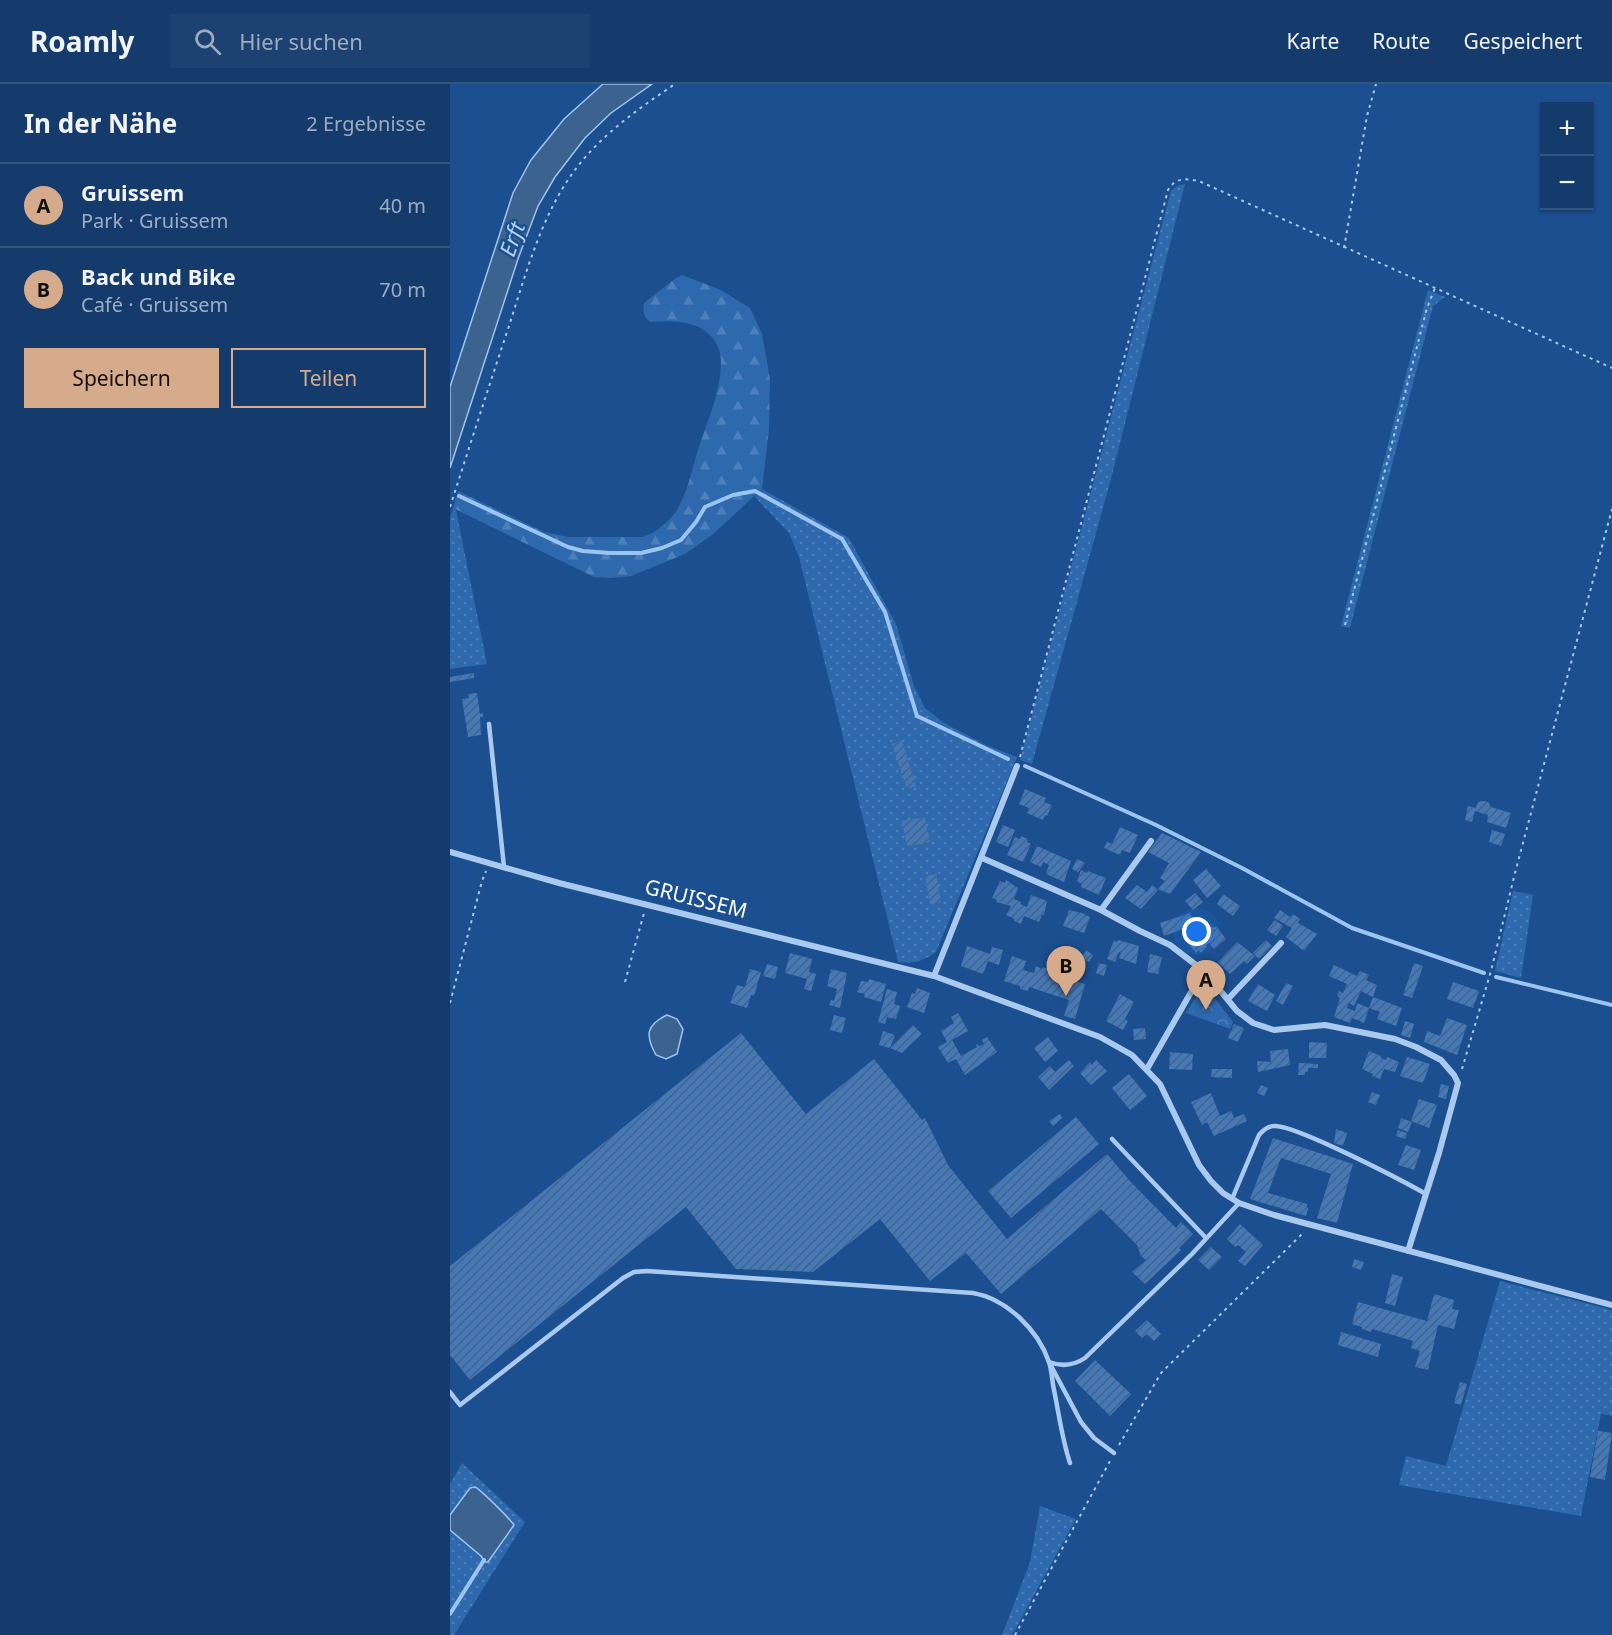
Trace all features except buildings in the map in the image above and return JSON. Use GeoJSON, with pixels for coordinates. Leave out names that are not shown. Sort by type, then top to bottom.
{"type":"FeatureCollection","features":[{"type":"Feature","properties":{"kind":"street"},"geometry":{"type":"LineString","coordinates":[[934,976],[1017,766]]}},
{"type":"Feature","properties":{"kind":"street"},"geometry":{"type":"LineString","coordinates":[[1101,910],[1151,841]]}},
{"type":"Feature","properties":{"kind":"street","name":"GRUISSEM"},"geometry":{"type":"LineString","coordinates":[[450,852],[559,883],[934,976],[1100,1036],[1126,1051],[1147,1069],[1164,1091],[1202,1171],[1215,1186],[1239,1203],[1612,1305]]}},
{"type":"Feature","properties":{"kind":"street"},"geometry":{"type":"LineString","coordinates":[[982,858],[1101,910],[1170,945],[1205,972],[1245,1018],[1262,1028],[1274,1030],[1313,1025],[1335,1026],[1374,1034],[1416,1047],[1441,1059],[1458,1083],[1408,1251]]}},
{"type":"Feature","properties":{"kind":"street"},"geometry":{"type":"LineString","coordinates":[[1228,999],[1281,943]]}},
{"type":"Feature","properties":{"kind":"street"},"geometry":{"type":"LineString","coordinates":[[1147,1069],[1198,980],[1205,972]]}},
{"type":"Feature","properties":{"kind":"lane"},"geometry":{"type":"LineString","coordinates":[[489,724],[504,867]]}},
{"type":"Feature","properties":{"kind":"lane"},"geometry":{"type":"LineString","coordinates":[[1232,1199],[1259,1135],[1266,1128],[1273,1126],[1297,1132],[1395,1177],[1426,1194]]}},
{"type":"Feature","properties":{"kind":"lane"},"geometry":{"type":"LineString","coordinates":[[1112,1139],[1206,1238]]}},
{"type":"Feature","properties":{"kind":"lane"},"geometry":{"type":"LineString","coordinates":[[1049,1362],[1066,1366],[1076,1364],[1085,1358],[1239,1203]]}},
{"type":"Feature","properties":{"kind":"lane"},"geometry":{"type":"LineString","coordinates":[[450,1392],[460,1406],[623,1278],[634,1272],[647,1271],[980,1294],[997,1301],[1021,1319],[1034,1335],[1081,1422],[1094,1438],[1114,1454]]}},
{"type":"Feature","properties":{"kind":"lane"},"geometry":{"type":"LineString","coordinates":[[1049,1362],[1070,1462]]}},
{"type":"Feature","properties":{"kind":"path"},"geometry":{"type":"LineString","coordinates":[[450,507],[530,262],[558,197],[572,175],[604,139],[639,109],[675,84]]}},
{"type":"Feature","properties":{"kind":"path"},"geometry":{"type":"LineString","coordinates":[[1344,248],[1366,116],[1376,84]]}},
{"type":"Feature","properties":{"kind":"path"},"geometry":{"type":"LineString","coordinates":[[1017,766],[1169,188],[1174,182],[1197,181],[1612,368]]}},
{"type":"Feature","properties":{"kind":"path"},"geometry":{"type":"LineString","coordinates":[[1345,625],[1427,308],[1435,288]]}},
{"type":"Feature","properties":{"kind":"path"},"geometry":{"type":"LineString","coordinates":[[1458,1083],[1491,972],[1567,673],[1612,509]]}},
{"type":"Feature","properties":{"kind":"path"},"geometry":{"type":"LineString","coordinates":[[450,1003],[482,880],[492,864]]}},
{"type":"Feature","properties":{"kind":"path"},"geometry":{"type":"LineString","coordinates":[[625,982],[647,904]]}},
{"type":"Feature","properties":{"kind":"path"},"geometry":{"type":"LineString","coordinates":[[1015,1635],[1161,1373],[1310,1224]]}},
{"type":"Feature","properties":{"kind":"green space"},"geometry":{"type":"Polygon","coordinates":[[[1185,184],[1111,479],[1032,764],[1020,760],[1171,191],[1185,184]]]}},
{"type":"Feature","properties":{"kind":"green space"},"geometry":{"type":"Polygon","coordinates":[[[682,275],[721,290],[750,308],[762,334],[770,379],[769,429],[762,489],[712,535],[685,554],[631,576],[611,578],[594,577],[453,508],[458,491],[544,532],[568,537],[642,537],[656,531],[668,521],[683,499],[715,398],[721,365],[717,345],[703,330],[687,323],[650,322],[645,316],[644,303],[682,275]]]}},
{"type":"Feature","properties":{"kind":"green space"},"geometry":{"type":"Polygon","coordinates":[[[1428,290],[1445,297],[1433,306],[1350,628],[1341,626],[1428,290]]]}},
{"type":"Feature","properties":{"kind":"green space"},"geometry":{"type":"Polygon","coordinates":[[[762,489],[849,538],[896,624],[914,686],[925,708],[944,723],[988,746],[1017,757],[936,952],[923,960],[909,963],[898,962],[799,557],[789,533],[755,497],[762,489]]]}},
{"type":"Feature","properties":{"kind":"green space"},"geometry":{"type":"Polygon","coordinates":[[[453,508],[456,510],[487,664],[450,669],[450,518],[453,508]]]}},
{"type":"Feature","properties":{"kind":"green space"},"geometry":{"type":"Polygon","coordinates":[[[1513,891],[1533,895],[1521,978],[1495,971],[1513,891]]]}},
{"type":"Feature","properties":{"kind":"green space"},"geometry":{"type":"Polygon","coordinates":[[[1199,992],[1211,993],[1233,1022],[1230,1029],[1186,1013],[1199,992]]]}},
{"type":"Feature","properties":{"kind":"green space"},"geometry":{"type":"Polygon","coordinates":[[[1500,1281],[1612,1310],[1612,1416],[1601,1414],[1581,1516],[1399,1485],[1406,1456],[1446,1466],[1500,1281]]]}},
{"type":"Feature","properties":{"kind":"green space"},"geometry":{"type":"Polygon","coordinates":[[[462,1463],[525,1522],[454,1635],[450,1635],[450,1484],[462,1463]]]}},
{"type":"Feature","properties":{"kind":"green space"},"geometry":{"type":"Polygon","coordinates":[[[1040,1506],[1076,1519],[1012,1635],[1002,1635],[1030,1562],[1040,1506]]]}},
{"type":"Feature","properties":{"kind":"water","name":"Erft"},"geometry":{"type":"Polygon","coordinates":[[[603,84],[652,84],[611,113],[585,138],[555,177],[538,206],[518,259],[450,468],[450,387],[513,193],[531,160],[564,119],[603,84]]]}},
{"type":"Feature","properties":{"kind":"water"},"geometry":{"type":"Polygon","coordinates":[[[667,1015],[677,1019],[683,1029],[677,1054],[666,1059],[656,1055],[649,1036],[651,1027],[667,1015]]]}},
{"type":"Feature","properties":{"kind":"water"},"geometry":{"type":"Polygon","coordinates":[[[475,1487],[514,1525],[488,1562],[485,1562],[450,1530],[450,1515],[470,1488],[475,1487]]]}},
{"type":"Feature","properties":{"kind":"waterway"},"geometry":{"type":"LineString","coordinates":[[459,496],[568,547],[583,551],[641,553],[681,540],[705,507],[733,495],[755,491],[842,539],[885,612],[917,716],[1008,759]]}},
{"type":"Feature","properties":{"kind":"waterway"},"geometry":{"type":"LineString","coordinates":[[1025,766],[1156,825],[1242,868],[1352,928],[1484,973]]}},
{"type":"Feature","properties":{"kind":"waterway"},"geometry":{"type":"LineString","coordinates":[[1496,977],[1612,1005]]}},
{"type":"Feature","properties":{"kind":"waterway"},"geometry":{"type":"LineString","coordinates":[[450,1614],[484,1560]]}},
{"type":"Feature","properties":{"kind":"place","name":"Back und Bike"},"geometry":{"type":"Point","coordinates":[1066,996]}},
{"type":"Feature","properties":{"kind":"place","name":"Gruissem"},"geometry":{"type":"Point","coordinates":[1206,1010]}}]}
